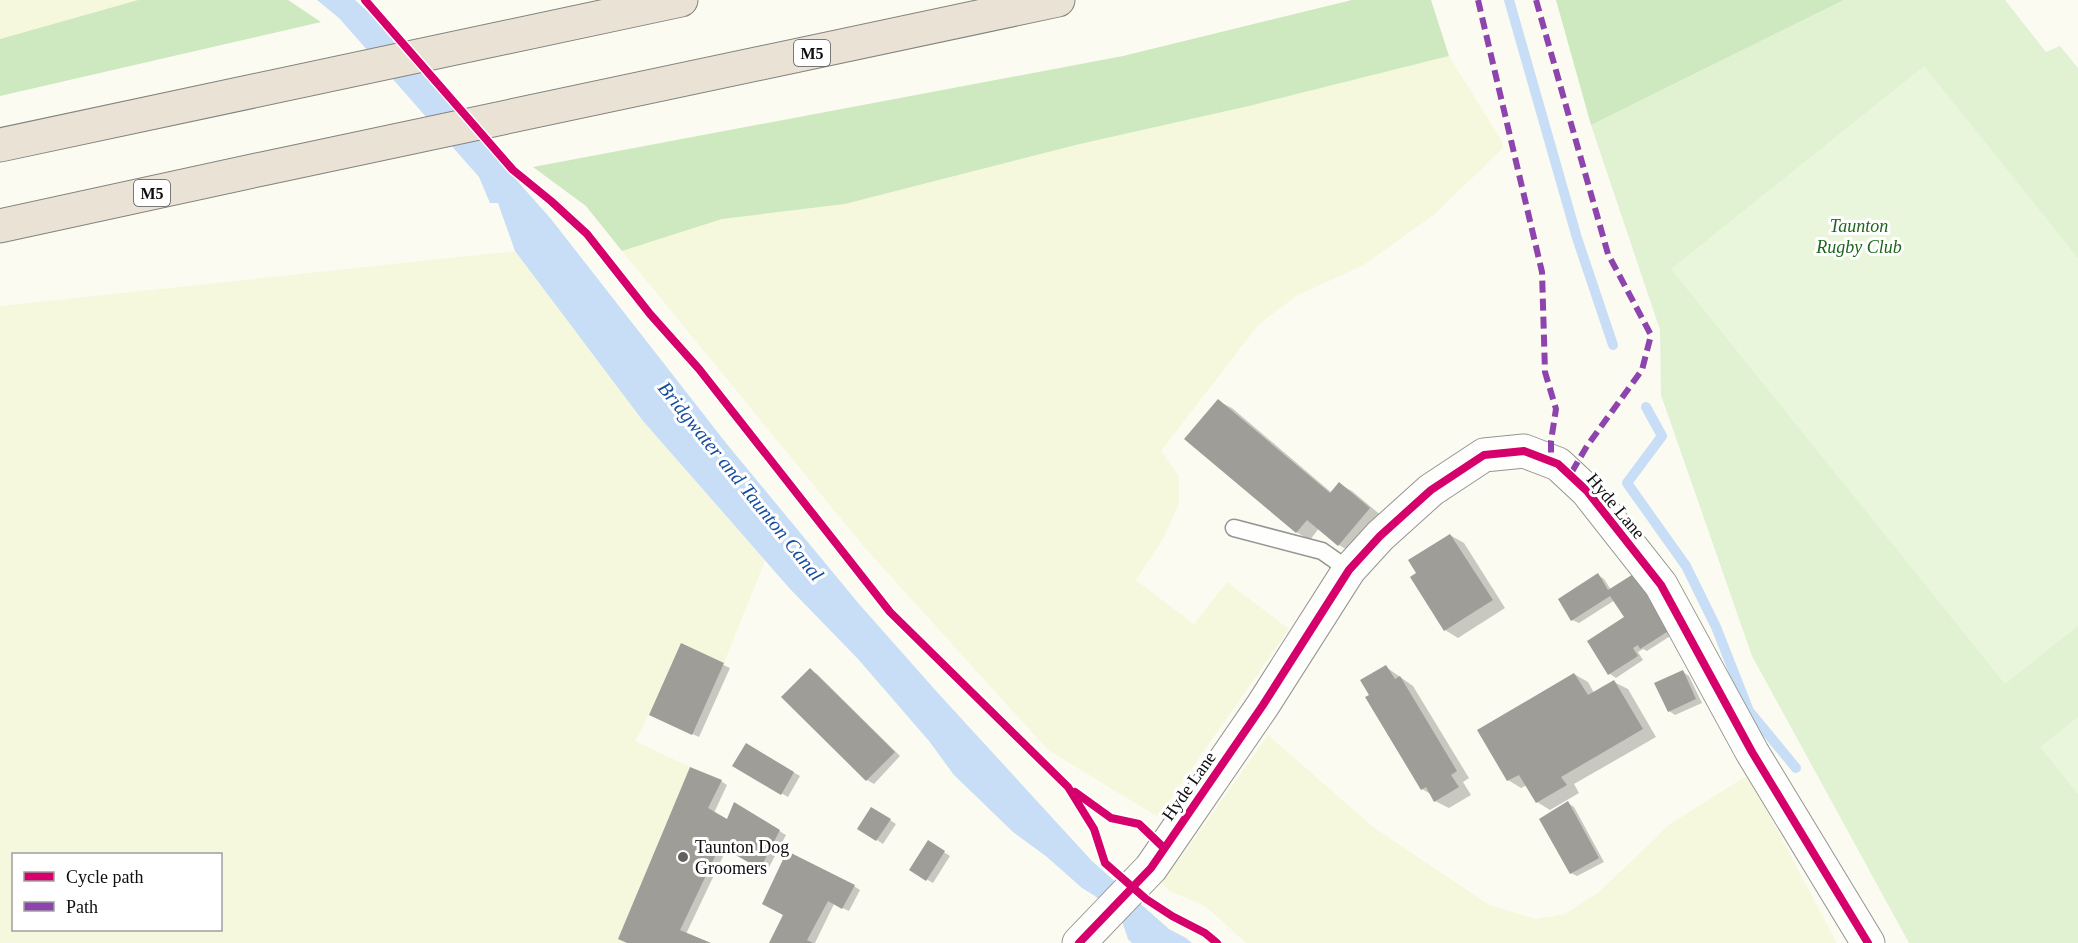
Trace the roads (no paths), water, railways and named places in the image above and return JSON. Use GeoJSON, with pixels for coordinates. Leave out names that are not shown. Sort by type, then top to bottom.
{"type":"FeatureCollection","features":[{"type":"Feature","properties":{"kind":"highway"},"geometry":{"type":"LineString","coordinates":[[0,145],[235,93],[681,0]]}},
{"type":"Feature","properties":{"kind":"highway","name":"M5"},"geometry":{"type":"LineString","coordinates":[[0,226],[304,159],[566,106],[1058,0]]}},
{"type":"Feature","properties":{"kind":"street","name":"Hyde Lane"},"geometry":{"type":"LineString","coordinates":[[1081,942],[1151,868],[1263,705],[1349,570],[1380,536],[1431,490],[1484,455],[1524,451],[1558,464],[1587,491],[1661,585],[1752,752],[1868,943]]}},
{"type":"Feature","properties":{"kind":"lane"},"geometry":{"type":"LineString","coordinates":[[1234,528],[1323,551],[1349,570]]}},
{"type":"Feature","properties":{"kind":"water","name":"Bridgwater and Taunton Canal"},"geometry":{"type":"Polygon","coordinates":[[[317,0],[355,0],[367,11],[551,219],[726,443],[859,604],[1092,861],[1169,929],[1192,943],[1132,943],[1128,939],[1122,921],[1095,896],[1013,832],[954,775],[929,741],[858,659],[791,590],[643,421],[515,251],[498,203],[490,203],[479,177],[339,18],[317,0]]]}},
{"type":"Feature","properties":{"kind":"waterway"},"geometry":{"type":"LineString","coordinates":[[1509,0],[1577,238],[1613,345]]}},
{"type":"Feature","properties":{"kind":"waterway"},"geometry":{"type":"LineString","coordinates":[[1646,407],[1662,436],[1627,483],[1686,566],[1716,627],[1749,711],[1796,768]]}},
{"type":"Feature","properties":{"kind":"place","name":"Taunton Dog Groomers"},"geometry":{"type":"Point","coordinates":[683,857]}},
{"type":"Feature","properties":{"kind":"park label","name":"Taunton Rugby Club"},"geometry":{"type":"Point","coordinates":[1859,236]}}]}
